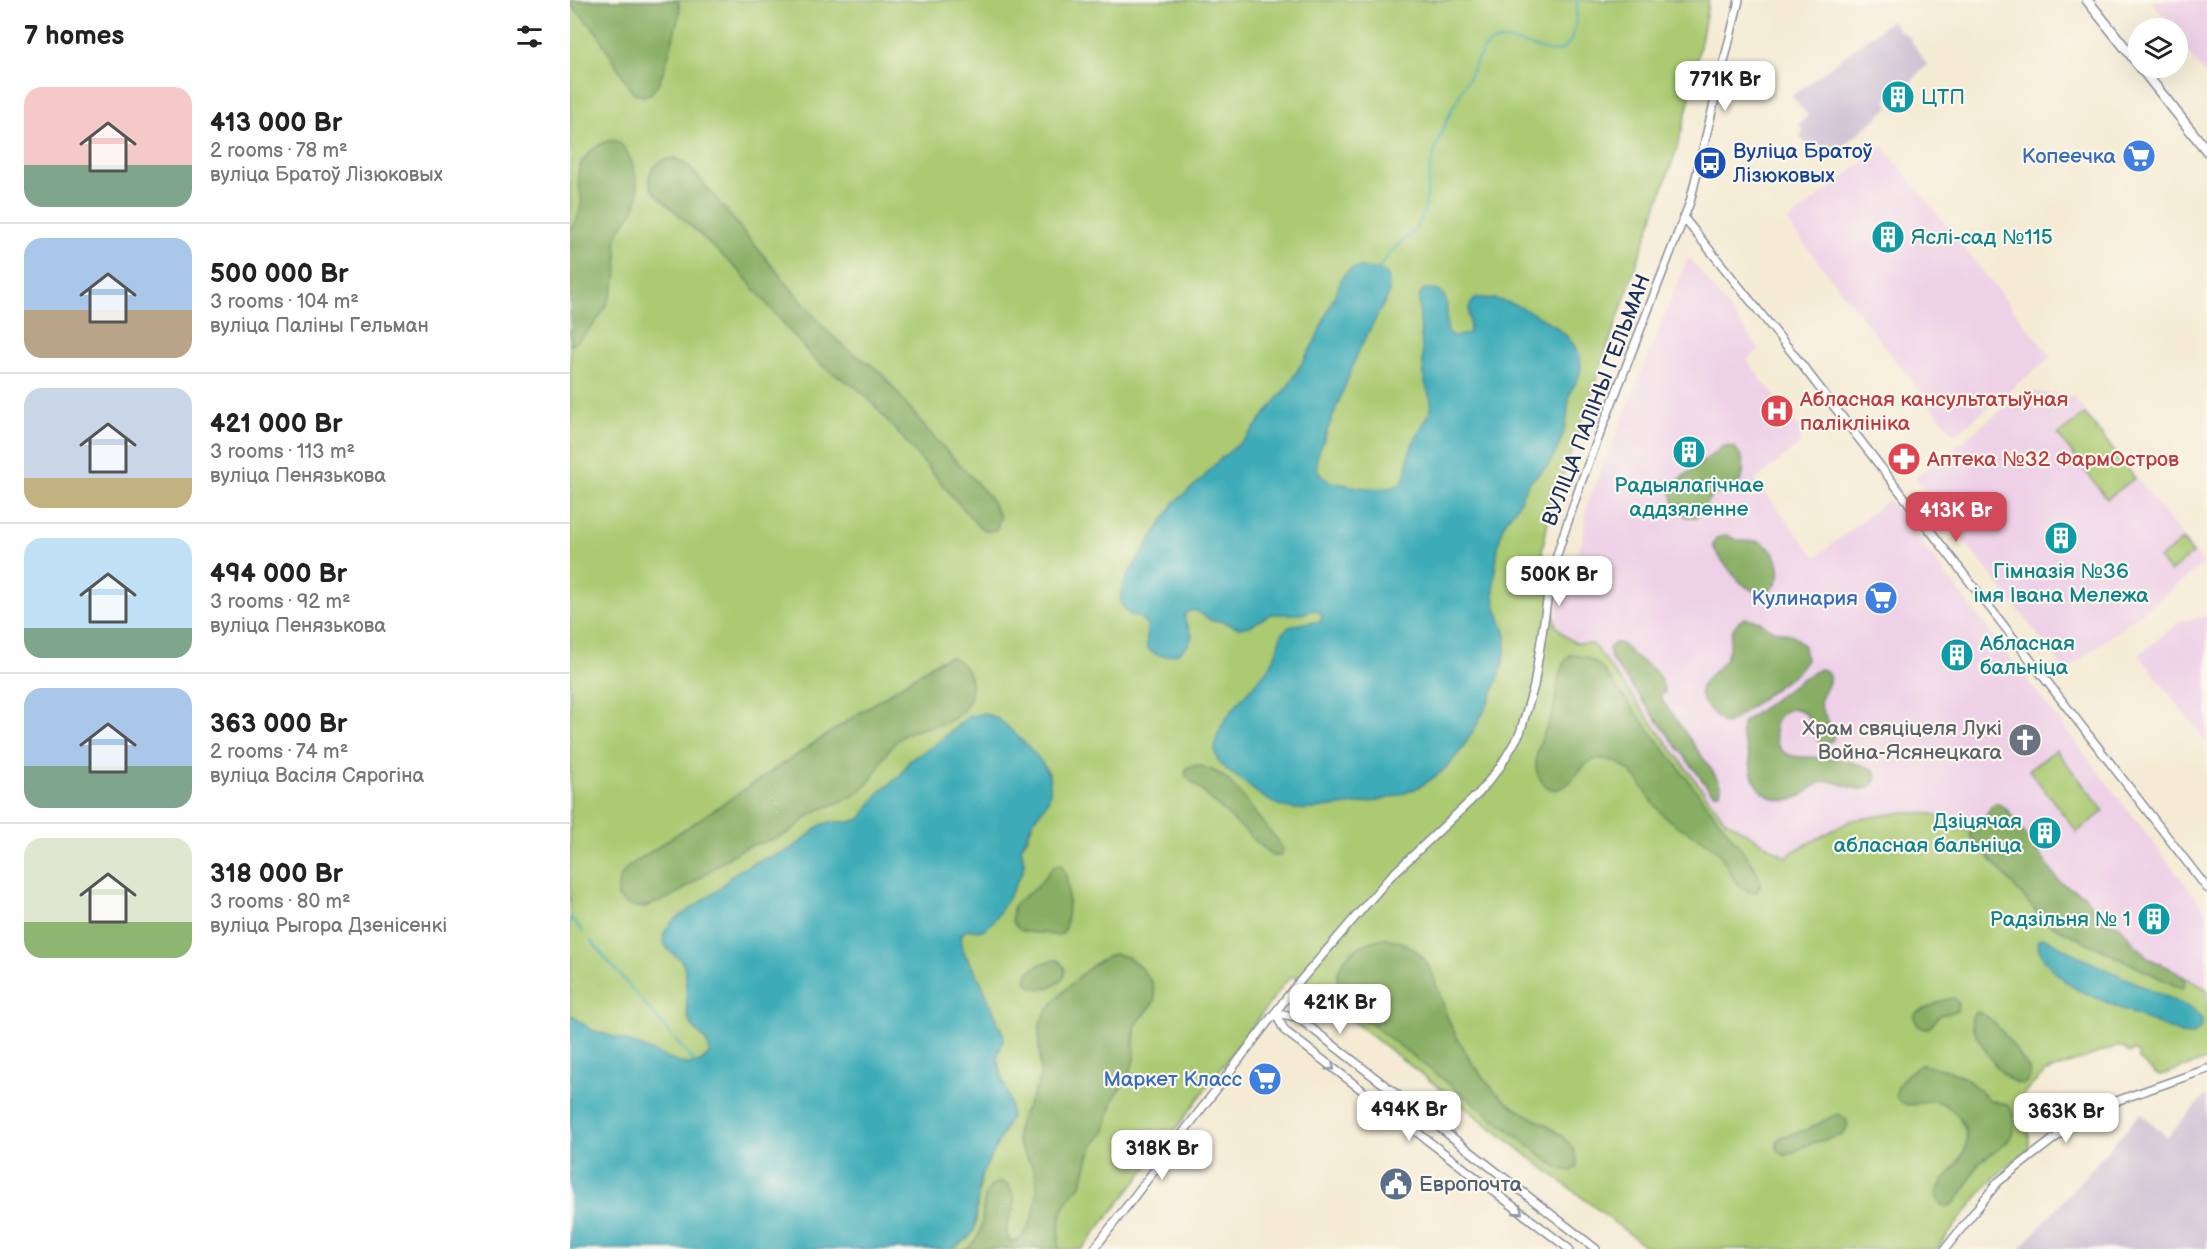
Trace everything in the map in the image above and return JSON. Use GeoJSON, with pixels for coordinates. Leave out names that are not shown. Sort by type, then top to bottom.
{"type":"FeatureCollection","features":[{"type":"Feature","properties":{"kind":"main road"},"geometry":{"type":"LineString","coordinates":[[2087,0],[2128,51]]}},
{"type":"Feature","properties":{"kind":"main road"},"geometry":{"type":"LineString","coordinates":[[2149,78],[2207,151]]}},
{"type":"Feature","properties":{"kind":"street","name":"ВУЛІЦА ПАЛІНЫ ГЕЛЬМАН"},"geometry":{"type":"LineString","coordinates":[[1094,1249],[1275,1013],[1345,927],[1390,878],[1479,793],[1500,767],[1520,733],[1534,686],[1551,575],[1582,480],[1684,218],[1739,0]]}},
{"type":"Feature","properties":{"kind":"street"},"geometry":{"type":"LineString","coordinates":[[1684,218],[1798,360],[2207,888]]}},
{"type":"Feature","properties":{"kind":"street"},"geometry":{"type":"LineString","coordinates":[[1275,1013],[1285,1031],[1569,1249]]}},
{"type":"Feature","properties":{"kind":"street"},"geometry":{"type":"LineString","coordinates":[[1275,1013],[1297,1017],[1596,1249]]}},
{"type":"Feature","properties":{"kind":"street"},"geometry":{"type":"LineString","coordinates":[[1944,1249],[1998,1182],[2069,1127],[2119,1100],[2207,1069]]}},
{"type":"Feature","properties":{"kind":"shaded area"},"geometry":{"type":"Polygon","coordinates":[[[2151,0],[2207,0],[2207,78],[2188,52],[2188,18],[2164,18],[2151,0]]]}},
{"type":"Feature","properties":{"kind":"shaded area"},"geometry":{"type":"Polygon","coordinates":[[[1892,20],[1897,28],[1909,37],[1927,65],[1907,86],[1886,100],[1889,107],[1824,163],[1799,136],[1804,132],[1799,124],[1808,116],[1792,96],[1892,20]]]}},
{"type":"Feature","properties":{"kind":"shaded area"},"geometry":{"type":"Polygon","coordinates":[[[1883,146],[2051,357],[1954,435],[1787,222],[1883,146]]]}},
{"type":"Feature","properties":{"kind":"shaded area"},"geometry":{"type":"Polygon","coordinates":[[[1690,258],[1760,350],[1747,360],[1803,433],[1799,445],[1755,480],[1816,557],[1888,500],[2207,912],[2207,989],[2066,914],[1792,852],[1787,858],[1725,820],[1593,644],[1576,643],[1566,637],[1556,626],[1560,590],[1583,540],[1587,505],[1687,260],[1690,258]]]}},
{"type":"Feature","properties":{"kind":"shaded area"},"geometry":{"type":"Polygon","coordinates":[[[2026,391],[2073,396],[2204,564],[2066,671],[1915,478],[2026,391]]]}},
{"type":"Feature","properties":{"kind":"shaded area"},"geometry":{"type":"Polygon","coordinates":[[[2207,616],[2207,743],[2139,655],[2180,621],[2207,616]]]}},
{"type":"Feature","properties":{"kind":"shaded area"},"geometry":{"type":"Polygon","coordinates":[[[2207,1094],[2207,1249],[2020,1249],[2141,1113],[2167,1137],[2207,1094]]]}},
{"type":"Feature","properties":{"kind":"green space"},"geometry":{"type":"Polygon","coordinates":[[[570,0],[1709,0],[1678,145],[1549,516],[1542,551],[1556,626],[1566,637],[1576,643],[1593,644],[1725,820],[1787,858],[1792,852],[1852,820],[1905,812],[1933,814],[1984,837],[2066,914],[2207,989],[2207,1060],[2161,1075],[2156,1074],[2138,1058],[2139,1054],[2133,1050],[2129,1053],[2122,1047],[2115,1047],[2046,1072],[2022,1096],[2021,1110],[2029,1134],[2029,1147],[1982,1191],[1937,1249],[1649,1249],[1295,977],[1291,977],[1143,1173],[1082,1249],[952,1249],[969,1238],[976,1222],[978,1194],[983,1172],[1008,1123],[1011,1107],[997,1057],[1004,1036],[980,980],[961,947],[961,937],[965,930],[985,929],[994,919],[1023,870],[1021,847],[1027,839],[1034,820],[1048,801],[1050,790],[1049,773],[1038,758],[991,715],[968,717],[932,747],[910,760],[899,777],[881,791],[860,819],[821,825],[792,849],[760,860],[730,877],[718,890],[673,921],[663,936],[673,954],[684,966],[686,1005],[690,1023],[709,1048],[710,1053],[701,1062],[678,1063],[627,1041],[591,1030],[570,1014],[570,0]]]}},
{"type":"Feature","properties":{"kind":"green space"},"geometry":{"type":"Polygon","coordinates":[[[570,0],[678,0],[680,11],[668,58],[661,78],[651,93],[643,96],[632,92],[596,31],[570,4],[570,0]]]}},
{"type":"Feature","properties":{"kind":"green space"},"geometry":{"type":"Polygon","coordinates":[[[613,140],[625,149],[633,166],[638,194],[636,206],[621,227],[617,237],[618,265],[611,295],[594,324],[570,346],[570,231],[580,212],[579,170],[581,163],[590,152],[601,144],[613,140]]]}},
{"type":"Feature","properties":{"kind":"green space"},"geometry":{"type":"Polygon","coordinates":[[[674,158],[689,166],[823,327],[848,350],[884,376],[929,432],[988,495],[1000,517],[997,529],[987,530],[978,526],[869,399],[811,356],[740,272],[653,191],[650,179],[653,168],[662,161],[674,158]]]}},
{"type":"Feature","properties":{"kind":"green space"},"geometry":{"type":"Polygon","coordinates":[[[2085,414],[2135,478],[2107,499],[2058,435],[2085,414]]]}},
{"type":"Feature","properties":{"kind":"green space"},"geometry":{"type":"Polygon","coordinates":[[[1724,446],[1734,447],[1741,456],[1744,468],[1741,480],[1732,488],[1710,498],[1696,518],[1685,516],[1674,502],[1672,485],[1724,446]]]}},
{"type":"Feature","properties":{"kind":"green space"},"geometry":{"type":"Polygon","coordinates":[[[1726,535],[1741,541],[1760,542],[1773,553],[1779,564],[1779,576],[1775,585],[1767,591],[1757,592],[1744,585],[1722,561],[1713,546],[1716,538],[1726,535]]]}},
{"type":"Feature","properties":{"kind":"green space"},"geometry":{"type":"Polygon","coordinates":[[[2182,540],[2193,553],[2170,572],[2159,559],[2182,540]]]}},
{"type":"Feature","properties":{"kind":"green space"},"geometry":{"type":"Polygon","coordinates":[[[1745,618],[1759,621],[1772,630],[1793,635],[1804,646],[1806,660],[1797,672],[1725,724],[1706,704],[1700,691],[1704,682],[1726,658],[1732,631],[1745,618]]]}},
{"type":"Feature","properties":{"kind":"green space"},"geometry":{"type":"Polygon","coordinates":[[[1615,643],[1624,646],[1660,678],[1665,693],[1661,694],[1662,700],[1715,775],[1721,787],[1720,793],[1714,793],[1709,789],[1611,659],[1609,648],[1615,643]]]}},
{"type":"Feature","properties":{"kind":"green space"},"geometry":{"type":"Polygon","coordinates":[[[1570,655],[1586,658],[1600,666],[1755,868],[1760,883],[1756,892],[1748,891],[1737,883],[1712,846],[1664,816],[1634,776],[1616,762],[1599,759],[1589,762],[1571,781],[1558,789],[1550,788],[1543,783],[1538,775],[1536,757],[1553,711],[1562,667],[1570,655]]]}},
{"type":"Feature","properties":{"kind":"green space"},"geometry":{"type":"Polygon","coordinates":[[[949,657],[963,665],[970,678],[971,694],[965,708],[943,724],[918,729],[903,736],[890,749],[871,779],[859,792],[817,811],[784,835],[745,848],[732,855],[670,897],[642,907],[634,907],[625,904],[618,897],[619,880],[629,866],[938,661],[949,657]]]}},
{"type":"Feature","properties":{"kind":"green space"},"geometry":{"type":"Polygon","coordinates":[[[1820,669],[1825,670],[1829,678],[1828,686],[1820,702],[1832,730],[1833,740],[1826,744],[1819,741],[1806,714],[1792,709],[1782,714],[1775,723],[1779,746],[1783,752],[1797,757],[1837,759],[1865,766],[1875,771],[1877,778],[1867,788],[1854,788],[1823,781],[1792,800],[1771,797],[1759,787],[1751,772],[1742,726],[1745,721],[1805,677],[1820,669]]]}},
{"type":"Feature","properties":{"kind":"green space"},"geometry":{"type":"Polygon","coordinates":[[[2056,750],[2104,811],[2077,832],[2029,770],[2056,750]]]}},
{"type":"Feature","properties":{"kind":"green space"},"geometry":{"type":"Polygon","coordinates":[[[1196,765],[1218,773],[1235,788],[1279,842],[1283,850],[1280,856],[1272,856],[1188,778],[1185,774],[1186,768],[1196,765]]]}},
{"type":"Feature","properties":{"kind":"green space"},"geometry":{"type":"Polygon","coordinates":[[[1996,803],[2006,808],[2058,880],[2084,895],[2102,920],[2120,926],[2150,959],[2174,970],[2185,979],[2184,987],[2180,988],[2051,925],[2040,916],[1970,836],[1974,825],[1984,819],[1992,805],[1996,803]]]}},
{"type":"Feature","properties":{"kind":"green space"},"geometry":{"type":"Polygon","coordinates":[[[1058,864],[1065,872],[1068,889],[1068,909],[1063,933],[1056,935],[1021,930],[1012,920],[1013,908],[1058,864]]]}},
{"type":"Feature","properties":{"kind":"green space"},"geometry":{"type":"Polygon","coordinates":[[[1384,938],[1413,948],[1422,957],[1435,979],[1452,1028],[1477,1070],[1507,1102],[1563,1137],[1576,1156],[1577,1167],[1571,1171],[1558,1168],[1349,1007],[1341,995],[1338,983],[1338,972],[1342,962],[1359,947],[1384,938]]]}},
{"type":"Feature","properties":{"kind":"green space"},"geometry":{"type":"Polygon","coordinates":[[[1115,954],[1128,957],[1142,969],[1153,984],[1155,999],[1136,1025],[1135,1056],[1130,1073],[1113,1100],[1105,1131],[1092,1147],[1081,1185],[1062,1212],[1059,1249],[967,1249],[979,1233],[985,1196],[996,1183],[1005,1183],[1013,1194],[1014,1206],[1007,1231],[1011,1242],[1018,1239],[1029,1225],[1037,1193],[1036,1176],[1018,1143],[1017,1130],[1039,1080],[1040,1025],[1060,995],[1083,973],[1106,957],[1115,954]]]}},
{"type":"Feature","properties":{"kind":"green space"},"geometry":{"type":"Polygon","coordinates":[[[1057,960],[1063,965],[1065,971],[1059,982],[1044,988],[1036,988],[1028,984],[1026,979],[1028,974],[1035,967],[1057,960]]]}},
{"type":"Feature","properties":{"kind":"green space"},"geometry":{"type":"Polygon","coordinates":[[[1953,998],[1958,1002],[1957,1011],[1940,1015],[1930,1027],[1925,1029],[1918,1026],[1914,1017],[1916,1013],[1953,998]]]}},
{"type":"Feature","properties":{"kind":"green space"},"geometry":{"type":"Polygon","coordinates":[[[1977,1012],[1990,1019],[1998,1027],[2029,1069],[2030,1077],[2025,1083],[2017,1083],[2010,1079],[1994,1064],[1972,1025],[1972,1017],[1977,1012]]]}},
{"type":"Feature","properties":{"kind":"green space"},"geometry":{"type":"Polygon","coordinates":[[[1921,1065],[1947,1070],[1967,1079],[1990,1100],[2008,1105],[2013,1117],[2014,1129],[2009,1140],[1979,1163],[1956,1202],[1946,1206],[1941,1205],[1938,1201],[1936,1192],[1961,1158],[1967,1140],[1966,1130],[1958,1116],[1945,1105],[1930,1101],[1907,1105],[1898,1100],[1897,1088],[1905,1076],[1921,1065]]]}},
{"type":"Feature","properties":{"kind":"green space"},"geometry":{"type":"Polygon","coordinates":[[[1837,1114],[1847,1121],[1847,1127],[1842,1135],[1809,1144],[1786,1156],[1777,1150],[1777,1142],[1781,1137],[1806,1130],[1837,1114]]]}},
{"type":"Feature","properties":{"kind":"water"},"geometry":{"type":"Polygon","coordinates":[[[1361,267],[1380,270],[1387,275],[1389,294],[1359,350],[1317,457],[1318,471],[1330,481],[1363,487],[1386,488],[1395,487],[1404,478],[1411,448],[1431,408],[1424,379],[1419,303],[1420,294],[1424,289],[1442,293],[1445,298],[1449,334],[1455,337],[1469,333],[1469,309],[1477,298],[1505,301],[1531,312],[1562,332],[1573,344],[1581,368],[1570,394],[1566,425],[1556,452],[1546,467],[1527,486],[1502,528],[1495,568],[1494,596],[1506,637],[1505,651],[1497,681],[1484,712],[1461,750],[1449,765],[1435,776],[1407,792],[1358,804],[1298,809],[1278,805],[1266,799],[1224,768],[1216,755],[1216,739],[1226,718],[1272,663],[1284,631],[1302,623],[1320,622],[1322,618],[1320,612],[1314,610],[1302,614],[1271,614],[1250,626],[1239,628],[1220,621],[1212,621],[1195,610],[1187,612],[1184,618],[1192,635],[1189,642],[1180,652],[1166,656],[1153,653],[1147,648],[1147,625],[1139,617],[1129,614],[1121,604],[1120,595],[1127,577],[1174,503],[1247,437],[1288,386],[1314,343],[1343,276],[1351,269],[1361,267]]]}},
{"type":"Feature","properties":{"kind":"water"},"geometry":{"type":"Polygon","coordinates":[[[983,713],[1005,724],[1037,756],[1044,766],[1050,786],[1048,800],[1033,821],[1021,847],[1023,870],[1005,903],[988,927],[979,931],[969,929],[962,933],[961,937],[963,952],[980,980],[1004,1037],[997,1057],[1009,1098],[1011,1116],[980,1179],[974,1231],[966,1240],[952,1249],[570,1249],[570,1014],[591,1030],[627,1041],[678,1063],[701,1062],[710,1053],[707,1043],[690,1022],[686,1002],[684,966],[680,959],[669,951],[663,941],[665,931],[673,921],[718,890],[736,872],[792,849],[821,825],[860,819],[881,791],[899,777],[910,760],[932,747],[968,717],[983,713]]]}},
{"type":"Feature","properties":{"kind":"water"},"geometry":{"type":"Polygon","coordinates":[[[2041,938],[2193,1009],[2202,1019],[2202,1027],[2192,1035],[2181,1034],[2078,990],[2065,981],[2042,956],[2037,942],[2041,938]]]}},
{"type":"Feature","properties":{"kind":"waterway"},"geometry":{"type":"LineString","coordinates":[[1377,271],[1391,252],[1419,224],[1439,139],[1484,49],[1497,41],[1511,41],[1542,50],[1555,51],[1567,46],[1574,30],[1577,0]]}},
{"type":"Feature","properties":{"kind":"waterway"},"geometry":{"type":"LineString","coordinates":[[570,917],[583,932]]}},
{"type":"Feature","properties":{"kind":"waterway"},"geometry":{"type":"LineString","coordinates":[[591,941],[696,1064]]}},
{"type":"Feature","properties":{"kind":"place","name":"ЦТП"},"geometry":{"type":"Point","coordinates":[1898,97]}},
{"type":"Feature","properties":{"kind":"place","name":"Копеечка"},"geometry":{"type":"Point","coordinates":[2139,156]}},
{"type":"Feature","properties":{"kind":"place","name":"Вуліца Братоў Лізюковых"},"geometry":{"type":"Point","coordinates":[1710,163]}},
{"type":"Feature","properties":{"kind":"place","name":"Яслі-сад №115"},"geometry":{"type":"Point","coordinates":[1888,237]}},
{"type":"Feature","properties":{"kind":"place","name":"Абласная кансультатыўная паліклініка"},"geometry":{"type":"Point","coordinates":[1777,411]}},
{"type":"Feature","properties":{"kind":"place","name":"Радыялагічнае аддзяленне"},"geometry":{"type":"Point","coordinates":[1689,452]}},
{"type":"Feature","properties":{"kind":"place","name":"Аптека №32 ФармОстров"},"geometry":{"type":"Point","coordinates":[1904,459]}},
{"type":"Feature","properties":{"kind":"place","name":"Гімназія №36 імя Івана Мележа"},"geometry":{"type":"Point","coordinates":[2061,538]}},
{"type":"Feature","properties":{"kind":"place","name":"Кулинария"},"geometry":{"type":"Point","coordinates":[1881,598]}},
{"type":"Feature","properties":{"kind":"place","name":"Абласная бальніца"},"geometry":{"type":"Point","coordinates":[1957,655]}},
{"type":"Feature","properties":{"kind":"place","name":"Храм свяціцеля Лукі Война-Ясянецкага"},"geometry":{"type":"Point","coordinates":[2025,740]}},
{"type":"Feature","properties":{"kind":"place","name":"Дзіцячая абласная бальніца"},"geometry":{"type":"Point","coordinates":[2045,833]}},
{"type":"Feature","properties":{"kind":"place","name":"Радзільня № 1"},"geometry":{"type":"Point","coordinates":[2154,919]}},
{"type":"Feature","properties":{"kind":"place","name":"Маркет Класс"},"geometry":{"type":"Point","coordinates":[1265,1079]}},
{"type":"Feature","properties":{"kind":"place","name":"Европочта"},"geometry":{"type":"Point","coordinates":[1396,1184]}}]}
